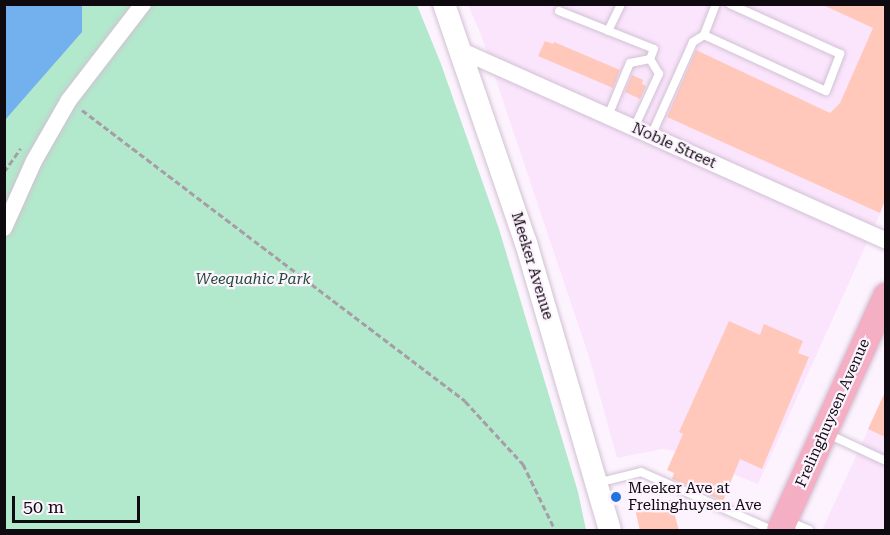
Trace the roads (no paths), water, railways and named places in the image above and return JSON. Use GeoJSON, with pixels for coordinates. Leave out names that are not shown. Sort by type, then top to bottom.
{"type":"FeatureCollection","features":[{"type":"Feature","properties":{"kind":"main road","name":"Meeker Avenue"},"geometry":{"type":"LineString","coordinates":[[444,4],[526,243],[610,531]]}},
{"type":"Feature","properties":{"kind":"main road","name":"Frelinghuysen Avenue"},"geometry":{"type":"LineString","coordinates":[[779,527],[885,296]]}},
{"type":"Feature","properties":{"kind":"street"},"geometry":{"type":"LineString","coordinates":[[4,228],[34,161],[69,100],[143,4]]}},
{"type":"Feature","properties":{"kind":"street","name":"Noble Street"},"geometry":{"type":"LineString","coordinates":[[462,51],[885,241]]}},
{"type":"Feature","properties":{"kind":"lane"},"geometry":{"type":"LineString","coordinates":[[608,31],[621,4]]}},
{"type":"Feature","properties":{"kind":"lane"},"geometry":{"type":"LineString","coordinates":[[651,136],[693,42],[704,35],[716,4]]}},
{"type":"Feature","properties":{"kind":"lane"},"geometry":{"type":"LineString","coordinates":[[704,35],[826,91],[840,54],[730,4]]}},
{"type":"Feature","properties":{"kind":"lane"},"geometry":{"type":"LineString","coordinates":[[559,11],[654,49],[650,59]]}},
{"type":"Feature","properties":{"kind":"lane"},"geometry":{"type":"LineString","coordinates":[[608,116],[630,63],[650,59]]}},
{"type":"Feature","properties":{"kind":"lane"},"geometry":{"type":"LineString","coordinates":[[634,128],[659,74],[650,59]]}},
{"type":"Feature","properties":{"kind":"lane"},"geometry":{"type":"LineString","coordinates":[[824,433],[885,461]]}},
{"type":"Feature","properties":{"kind":"lane"},"geometry":{"type":"LineString","coordinates":[[597,483],[641,472],[779,527],[809,531]]}},
{"type":"Feature","properties":{"kind":"water"},"geometry":{"type":"Polygon","coordinates":[[[5,4],[82,5],[82,32],[5,120],[5,4]]]}},
{"type":"Feature","properties":{"kind":"place","name":"Meeker Ave at Frelinghuysen Ave"},"geometry":{"type":"Point","coordinates":[616,497]}},
{"type":"Feature","properties":{"kind":"park label","name":"Weequahic Park"},"geometry":{"type":"Point","coordinates":[253,280]}}]}
